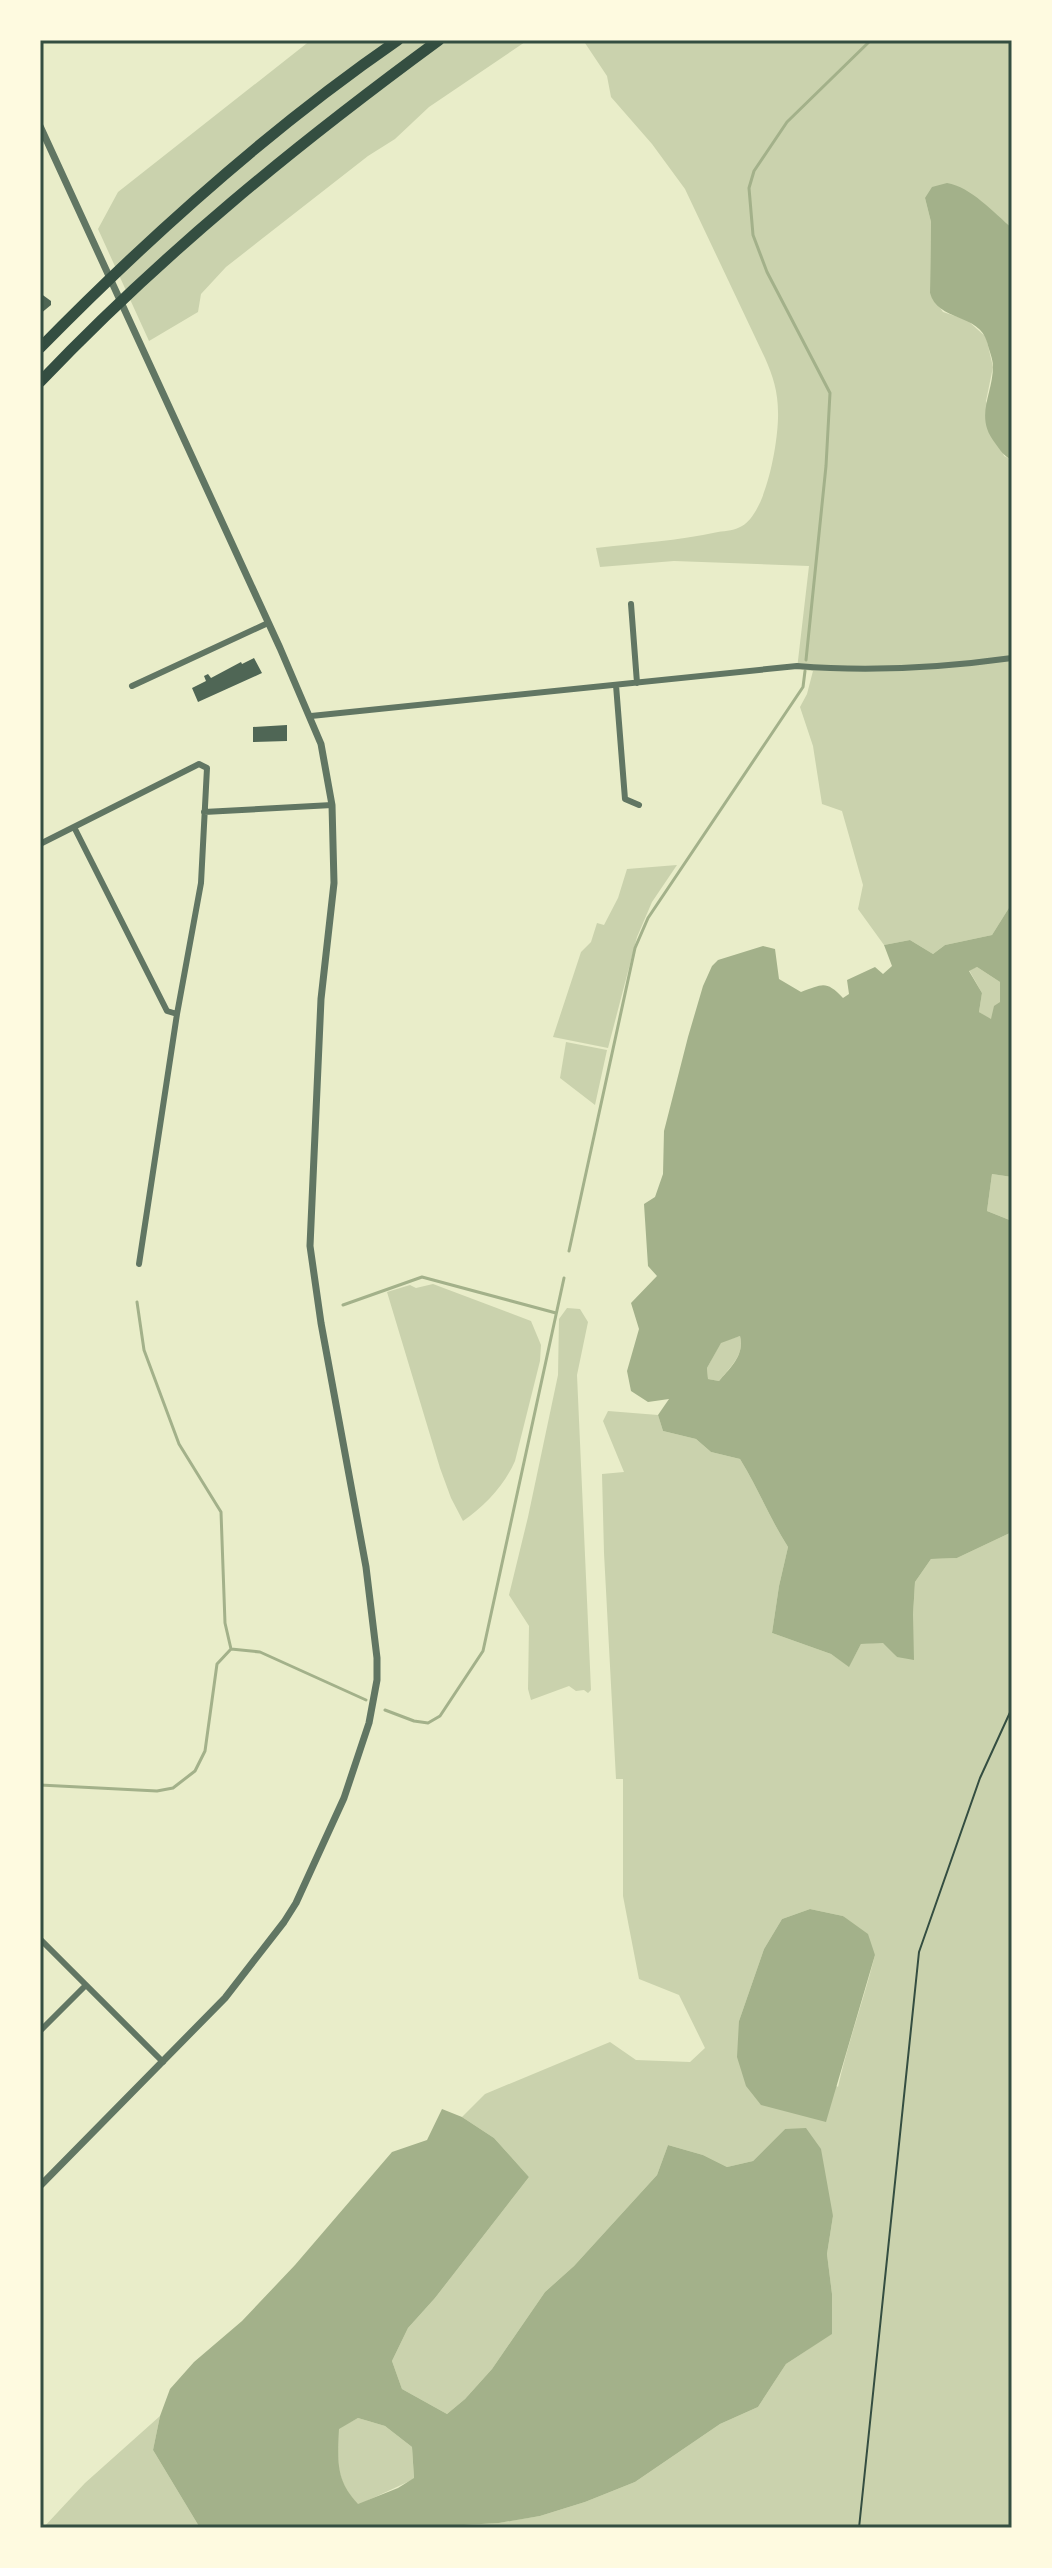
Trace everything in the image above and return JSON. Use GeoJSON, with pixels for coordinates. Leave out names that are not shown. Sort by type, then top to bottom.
{"type":"FeatureCollection","features":[{"type":"Feature","properties":{"kind":"highway"},"geometry":{"type":"LineString","coordinates":[[40,348],[131,258],[230,171],[398,40]]}},
{"type":"Feature","properties":{"kind":"highway"},"geometry":{"type":"LineString","coordinates":[[40,382],[157,266],[244,190],[333,118],[439,40]]}},
{"type":"Feature","properties":{"kind":"street"},"geometry":{"type":"LineString","coordinates":[[40,126],[311,716],[325,760],[332,805],[334,883],[321,999],[310,1246],[366,1567],[377,1658],[377,1680],[369,1723],[344,1798],[296,1903],[268,1945],[225,1998],[40,2186]]}},
{"type":"Feature","properties":{"kind":"street"},"geometry":{"type":"LineString","coordinates":[[631,604],[637,683]]}},
{"type":"Feature","properties":{"kind":"street"},"geometry":{"type":"LineString","coordinates":[[132,686],[268,623]]}},
{"type":"Feature","properties":{"kind":"street"},"geometry":{"type":"LineString","coordinates":[[311,716],[797,666],[903,669],[1012,658]]}},
{"type":"Feature","properties":{"kind":"street"},"geometry":{"type":"LineString","coordinates":[[616,685],[625,799],[639,805]]}},
{"type":"Feature","properties":{"kind":"street"},"geometry":{"type":"LineString","coordinates":[[40,844],[199,764],[207,768],[201,883],[177,1014],[139,1264]]}},
{"type":"Feature","properties":{"kind":"street"},"geometry":{"type":"LineString","coordinates":[[204,812],[332,805]]}},
{"type":"Feature","properties":{"kind":"street"},"geometry":{"type":"LineString","coordinates":[[74,827],[167,1011],[177,1014]]}},
{"type":"Feature","properties":{"kind":"street"},"geometry":{"type":"LineString","coordinates":[[40,1939],[163,2062]]}},
{"type":"Feature","properties":{"kind":"street"},"geometry":{"type":"LineString","coordinates":[[40,2031],[86,1985]]}},
{"type":"Feature","properties":{"kind":"path"},"geometry":{"type":"LineString","coordinates":[[859,2528],[919,1952],[980,1778],[1012,1708]]}},
{"type":"Feature","properties":{"kind":"shaded area"},"geometry":{"type":"Polygon","coordinates":[[[311,40],[528,40],[429,107],[395,139],[368,156],[226,267],[201,294],[198,312],[149,341],[98,229],[118,192],[311,40]]]}},
{"type":"Feature","properties":{"kind":"shaded area"},"geometry":{"type":"Polygon","coordinates":[[[583,40],[1012,40],[1012,228],[980,202],[925,198],[931,222],[930,293],[943,312],[967,320],[986,337],[993,367],[986,401],[1004,456],[1012,460],[1012,903],[992,935],[945,945],[933,954],[910,940],[884,945],[858,909],[863,885],[842,811],[822,804],[813,746],[800,707],[813,671],[797,669],[809,566],[674,561],[600,567],[596,548],[731,530],[751,518],[770,474],[778,405],[765,358],[685,189],[652,144],[611,97],[607,76],[583,40]]]}},
{"type":"Feature","properties":{"kind":"shaded area"},"geometry":{"type":"Polygon","coordinates":[[[947,183],[973,195],[1012,228],[1012,460],[997,446],[986,424],[993,366],[983,333],[976,326],[941,309],[930,293],[931,222],[925,198],[932,187],[947,183]]]}},
{"type":"Feature","properties":{"kind":"shaded area"},"geometry":{"type":"Polygon","coordinates":[[[677,865],[652,902],[637,937],[608,1048],[553,1037],[581,952],[591,942],[597,923],[604,925],[618,898],[627,869],[677,865]]]}},
{"type":"Feature","properties":{"kind":"shaded area"},"geometry":{"type":"Polygon","coordinates":[[[1012,903],[1012,1177],[992,1174],[987,1211],[1012,1221],[1012,1532],[957,1558],[931,1559],[915,1582],[914,1660],[897,1657],[883,1643],[861,1644],[849,1667],[831,1654],[772,1633],[788,1547],[740,1459],[711,1452],[696,1439],[663,1431],[658,1415],[669,1399],[648,1402],[631,1391],[627,1371],[639,1329],[631,1303],[657,1276],[648,1266],[644,1204],[655,1197],[663,1174],[664,1131],[688,1037],[703,986],[718,960],[763,946],[775,949],[779,979],[801,992],[828,986],[843,998],[849,994],[847,980],[875,967],[883,974],[892,966],[884,945],[910,940],[933,954],[945,945],[992,935],[1012,903]],[[977,967],[969,971],[982,993],[979,1012],[991,1019],[994,1006],[1000,1002],[1000,982],[977,967]],[[740,1336],[721,1343],[707,1368],[708,1379],[719,1381],[732,1366],[740,1349],[740,1336]]]}},
{"type":"Feature","properties":{"kind":"shaded area"},"geometry":{"type":"Polygon","coordinates":[[[977,967],[1000,982],[1000,1002],[991,1020],[979,1012],[982,993],[969,970],[977,967]]]}},
{"type":"Feature","properties":{"kind":"shaded area"},"geometry":{"type":"Polygon","coordinates":[[[566,1042],[607,1050],[595,1105],[560,1078],[566,1042]]]}},
{"type":"Feature","properties":{"kind":"shaded area"},"geometry":{"type":"Polygon","coordinates":[[[992,1174],[1012,1177],[1012,1221],[987,1211],[992,1174]]]}},
{"type":"Feature","properties":{"kind":"shaded area"},"geometry":{"type":"Polygon","coordinates":[[[433,1284],[531,1321],[541,1345],[540,1361],[515,1461],[493,1495],[463,1521],[440,1468],[387,1292],[410,1285],[416,1288],[433,1284]]]}},
{"type":"Feature","properties":{"kind":"shaded area"},"geometry":{"type":"Polygon","coordinates":[[[567,1308],[580,1309],[588,1322],[577,1375],[591,1690],[588,1693],[576,1691],[569,1686],[531,1700],[528,1689],[529,1626],[509,1595],[558,1375],[559,1319],[567,1308]]]}},
{"type":"Feature","properties":{"kind":"shaded area"},"geometry":{"type":"Polygon","coordinates":[[[740,1336],[740,1349],[732,1366],[719,1381],[708,1379],[707,1368],[721,1342],[740,1336]]]}},
{"type":"Feature","properties":{"kind":"shaded area"},"geometry":{"type":"Polygon","coordinates":[[[608,1411],[658,1415],[663,1431],[696,1439],[711,1452],[740,1459],[788,1547],[772,1633],[831,1654],[849,1666],[861,1644],[884,1642],[897,1657],[913,1615],[915,1582],[931,1559],[957,1558],[1012,1532],[1012,2528],[411,2528],[498,2523],[540,2516],[635,2482],[720,2424],[758,2407],[786,2364],[831,2334],[832,2294],[827,2254],[833,2216],[785,2129],[753,2161],[727,2167],[703,2155],[668,2145],[657,2175],[574,2266],[545,2292],[492,2369],[447,2414],[402,2389],[392,2361],[408,2328],[529,2177],[494,2138],[462,2117],[485,2094],[610,2042],[636,2060],[690,2062],[705,2048],[679,1995],[639,1979],[623,1896],[623,1779],[616,1779],[602,1474],[624,1472],[603,1421],[608,1411]],[[810,1909],[782,1919],[764,1949],[739,2021],[838,2087],[875,1955],[843,1916],[810,1909]]]}},
{"type":"Feature","properties":{"kind":"shaded area"},"geometry":{"type":"Polygon","coordinates":[[[810,1909],[843,1916],[868,1934],[875,1955],[826,2122],[761,2105],[746,2086],[737,2057],[739,2021],[764,1949],[782,1919],[810,1909]]]}},
{"type":"Feature","properties":{"kind":"shaded area"},"geometry":{"type":"Polygon","coordinates":[[[442,2109],[462,2117],[494,2138],[529,2177],[408,2328],[392,2361],[402,2389],[447,2414],[492,2369],[545,2292],[574,2266],[657,2175],[668,2145],[703,2155],[727,2167],[753,2161],[785,2129],[806,2128],[821,2149],[833,2216],[827,2254],[832,2294],[832,2334],[786,2364],[758,2407],[720,2424],[635,2482],[540,2516],[499,2523],[411,2528],[200,2528],[153,2450],[170,2389],[194,2362],[242,2321],[295,2265],[392,2152],[427,2140],[442,2109]],[[358,2418],[339,2429],[342,2478],[358,2504],[414,2478],[412,2447],[385,2426],[358,2418]]]}},
{"type":"Feature","properties":{"kind":"shaded area"},"geometry":{"type":"Polygon","coordinates":[[[160,2416],[153,2450],[200,2528],[43,2528],[85,2483],[160,2416]]]}},
{"type":"Feature","properties":{"kind":"shaded area"},"geometry":{"type":"Polygon","coordinates":[[[358,2418],[385,2426],[412,2447],[414,2479],[358,2505],[341,2477],[338,2451],[339,2428],[358,2418]]]}},
{"type":"Feature","properties":{"kind":"building"},"geometry":{"type":"Polygon","coordinates":[[[40,293],[51,301],[51,305],[40,314],[40,293]]]}},
{"type":"Feature","properties":{"kind":"building"},"geometry":{"type":"Polygon","coordinates":[[[254,658],[262,673],[198,702],[192,688],[206,681],[204,676],[208,674],[211,678],[254,658]]]}},
{"type":"Feature","properties":{"kind":"building"},"geometry":{"type":"Polygon","coordinates":[[[287,725],[287,741],[253,742],[253,727],[287,725]]]}},
{"type":"Feature","properties":{"kind":"waterway"},"geometry":{"type":"LineString","coordinates":[[806,660],[826,466],[830,393],[767,272],[753,235],[749,188],[754,171],[787,122],[871,40]]}},
{"type":"Feature","properties":{"kind":"waterway"},"geometry":{"type":"LineString","coordinates":[[569,1251],[635,948],[648,918],[803,687],[805,671]]}},
{"type":"Feature","properties":{"kind":"waterway"},"geometry":{"type":"LineString","coordinates":[[343,1305],[422,1277],[556,1313]]}},
{"type":"Feature","properties":{"kind":"waterway"},"geometry":{"type":"LineString","coordinates":[[385,1710],[428,1723],[440,1716],[483,1651],[564,1278]]}},
{"type":"Feature","properties":{"kind":"waterway"},"geometry":{"type":"LineString","coordinates":[[137,1302],[144,1350],[179,1444],[221,1512],[225,1623],[231,1649]]}},
{"type":"Feature","properties":{"kind":"waterway"},"geometry":{"type":"LineString","coordinates":[[40,1785],[157,1791],[173,1788],[195,1771],[205,1751],[217,1664],[231,1649],[260,1652],[366,1700]]}}]}
